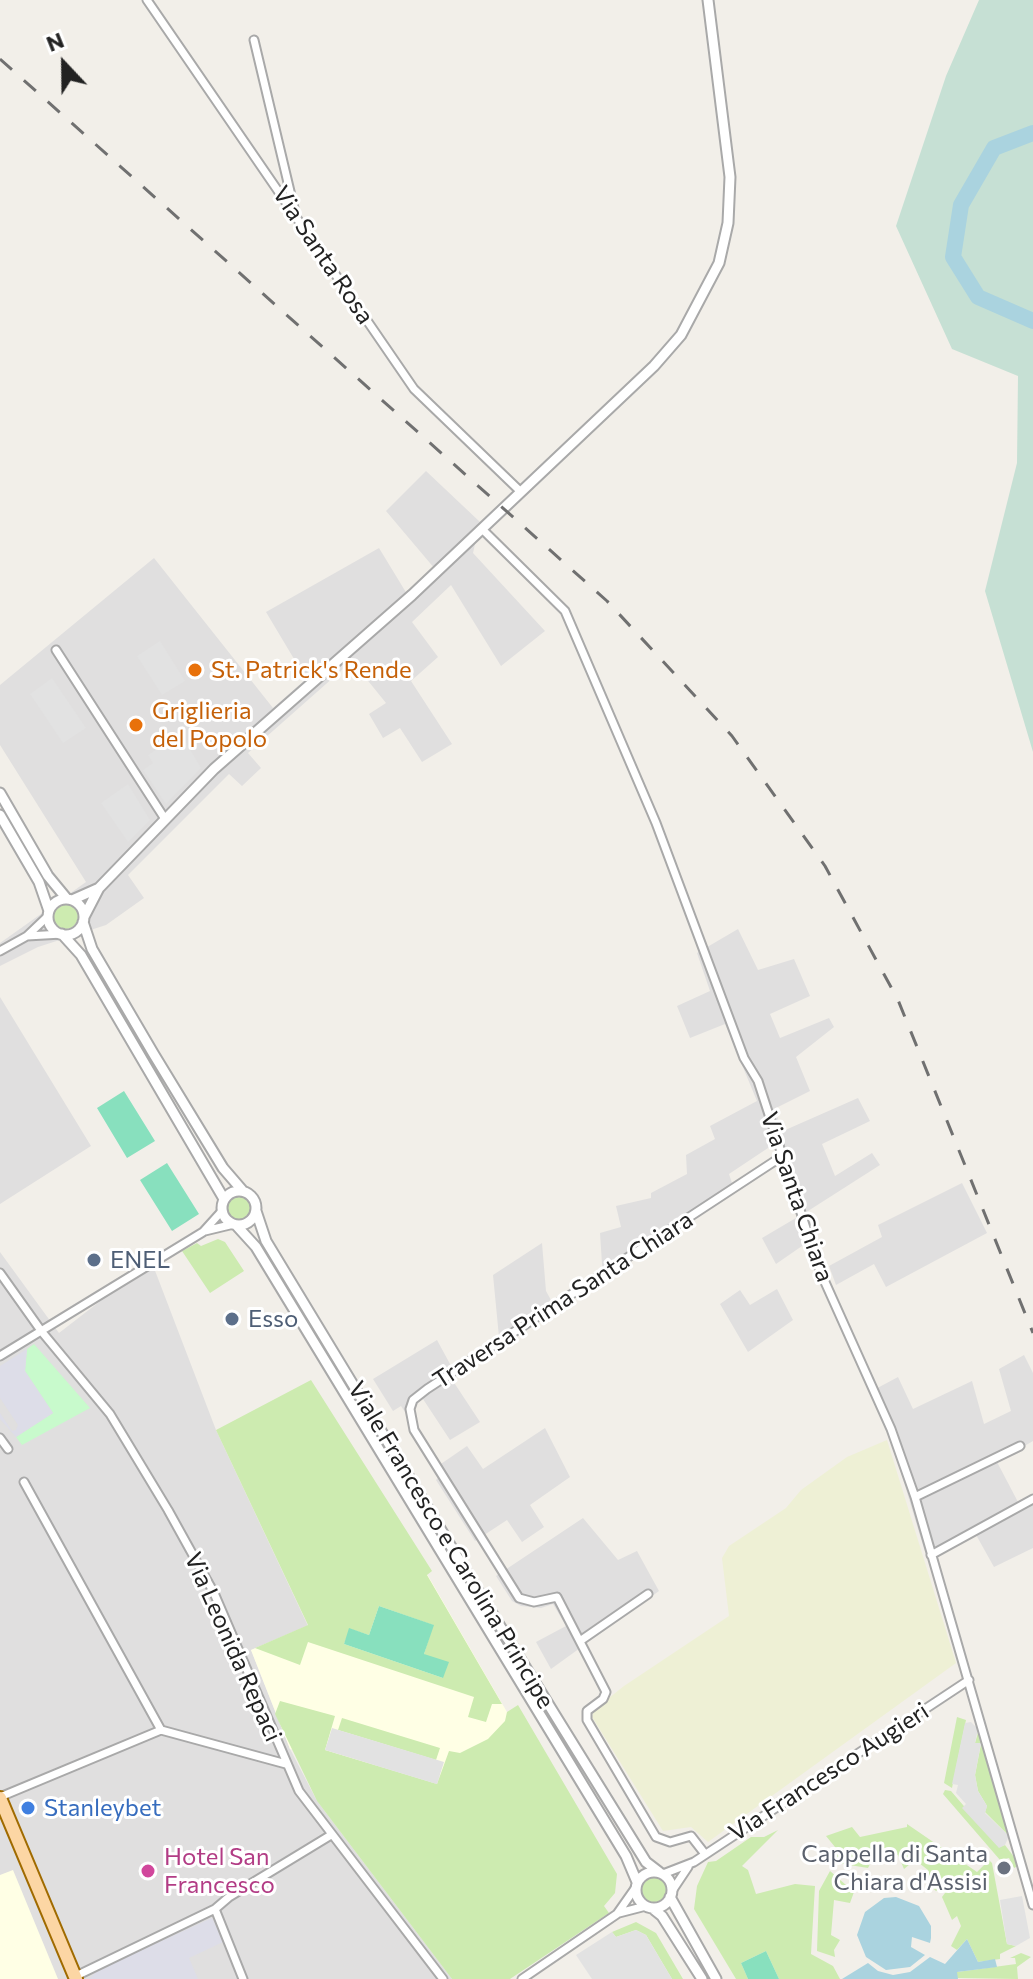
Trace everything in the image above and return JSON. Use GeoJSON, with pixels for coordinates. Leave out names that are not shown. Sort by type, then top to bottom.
{"type":"FeatureCollection","features":[{"type":"Feature","properties":{"kind":"main road"},"geometry":{"type":"LineString","coordinates":[[0,1798],[75,1978]]}},
{"type":"Feature","properties":{"kind":"street","name":"Via Santa Rosa"},"geometry":{"type":"LineString","coordinates":[[147,0],[414,389],[521,492]]}},
{"type":"Feature","properties":{"kind":"street"},"geometry":{"type":"LineString","coordinates":[[27,936],[77,931],[99,888],[165,819],[270,716],[412,595],[654,366],[681,335],[719,263],[728,223],[730,177],[708,0]]}},
{"type":"Feature","properties":{"kind":"street"},"geometry":{"type":"LineString","coordinates":[[254,40],[296,214]]}},
{"type":"Feature","properties":{"kind":"street","name":"Via Santa Chiara"},"geometry":{"type":"LineString","coordinates":[[482,529],[565,611],[656,823],[717,990],[744,1058],[758,1081],[820,1271],[891,1429],[915,1497],[1033,1905]]}},
{"type":"Feature","properties":{"kind":"street"},"geometry":{"type":"LineString","coordinates":[[56,650],[165,819]]}},
{"type":"Feature","properties":{"kind":"street","name":"Viale Francesco e Carolina Principe"},"geometry":{"type":"LineString","coordinates":[[0,793],[48,876],[70,900],[80,906],[92,949],[223,1168],[242,1190],[252,1195],[266,1241],[457,1555],[646,1862],[669,1880],[671,1894],[716,1979]]}},
{"type":"Feature","properties":{"kind":"street"},"geometry":{"type":"LineString","coordinates":[[0,815],[39,882],[50,926],[81,955],[224,1199]]}},
{"type":"Feature","properties":{"kind":"street"},"geometry":{"type":"LineString","coordinates":[[0,951],[27,936],[56,902],[70,900],[99,888]]}},
{"type":"Feature","properties":{"kind":"street","name":"Traversa Prima Santa Chiara"},"geometry":{"type":"LineString","coordinates":[[705,1854],[691,1836],[670,1842],[656,1837],[590,1727],[587,1711],[603,1699],[606,1692],[557,1597],[534,1602],[519,1598],[410,1419],[413,1400],[784,1155]]}},
{"type":"Feature","properties":{"kind":"street"},"geometry":{"type":"LineString","coordinates":[[0,1356],[203,1232],[222,1211],[224,1199],[232,1192],[242,1190]]}},
{"type":"Feature","properties":{"kind":"street","name":"Viale Francesco e Carolina Principe"},"geometry":{"type":"LineString","coordinates":[[222,1211],[256,1247],[626,1856],[638,1899],[662,1916],[702,1979]]}},
{"type":"Feature","properties":{"kind":"street"},"geometry":{"type":"LineString","coordinates":[[203,1232],[251,1221],[256,1211]]}},
{"type":"Feature","properties":{"kind":"street","name":"Via Leonida Repaci"},"geometry":{"type":"LineString","coordinates":[[0,1273],[42,1332],[110,1414],[168,1510],[214,1593],[299,1791],[443,1979]]}},
{"type":"Feature","properties":{"kind":"street"},"geometry":{"type":"LineString","coordinates":[[0,1438],[8,1449]]}},
{"type":"Feature","properties":{"kind":"street"},"geometry":{"type":"LineString","coordinates":[[915,1497],[1020,1446]]}},
{"type":"Feature","properties":{"kind":"street"},"geometry":{"type":"LineString","coordinates":[[24,1482],[161,1730]]}},
{"type":"Feature","properties":{"kind":"street"},"geometry":{"type":"LineString","coordinates":[[931,1555],[1033,1499]]}},
{"type":"Feature","properties":{"kind":"street"},"geometry":{"type":"LineString","coordinates":[[580,1641],[648,1594]]}},
{"type":"Feature","properties":{"kind":"street","name":"Via Francesco Augieri"},"geometry":{"type":"LineString","coordinates":[[671,1894],[690,1865],[705,1854],[969,1680]]}},
{"type":"Feature","properties":{"kind":"street"},"geometry":{"type":"LineString","coordinates":[[0,1798],[161,1730],[286,1764]]}},
{"type":"Feature","properties":{"kind":"street"},"geometry":{"type":"LineString","coordinates":[[75,1978],[215,1909],[229,1897],[331,1835]]}},
{"type":"Feature","properties":{"kind":"street","name":"Via Francesco Augieri"},"geometry":{"type":"LineString","coordinates":[[661,1873],[690,1865]]}},
{"type":"Feature","properties":{"kind":"street"},"geometry":{"type":"LineString","coordinates":[[617,1914],[646,1873],[661,1873]]}},
{"type":"Feature","properties":{"kind":"street"},"geometry":{"type":"LineString","coordinates":[[522,1979],[617,1914],[662,1905],[671,1894]]}},
{"type":"Feature","properties":{"kind":"street"},"geometry":{"type":"LineString","coordinates":[[215,1909],[243,1979]]}},
{"type":"Feature","properties":{"kind":"shaded area"},"geometry":{"type":"Polygon","coordinates":[[[979,0],[1033,0],[1033,752],[985,591],[1017,463],[1018,376],[952,349],[896,226],[946,76],[979,0]]]}},
{"type":"Feature","properties":{"kind":"shaded area"},"geometry":{"type":"Polygon","coordinates":[[[426,471],[480,522],[473,553],[545,631],[501,666],[451,585],[412,622],[438,657],[411,681],[452,744],[422,762],[400,728],[383,738],[369,714],[386,703],[352,661],[248,753],[261,768],[242,786],[229,774],[128,875],[144,898],[106,925],[38,947],[0,966],[0,943],[86,882],[0,745],[0,685],[154,558],[273,708],[306,679],[266,612],[379,548],[407,594],[435,569],[386,511],[426,471]]]}},
{"type":"Feature","properties":{"kind":"shaded area"},"geometry":{"type":"Polygon","coordinates":[[[160,641],[185,681],[162,695],[137,656],[160,641]]]}},
{"type":"Feature","properties":{"kind":"shaded area"},"geometry":{"type":"Polygon","coordinates":[[[52,678],[86,728],[63,743],[30,694],[52,678]]]}},
{"type":"Feature","properties":{"kind":"shaded area"},"geometry":{"type":"Polygon","coordinates":[[[181,734],[201,768],[166,804],[143,770],[153,763],[148,755],[181,734]]]}},
{"type":"Feature","properties":{"kind":"shaded area"},"geometry":{"type":"Polygon","coordinates":[[[128,784],[150,820],[128,842],[101,803],[128,784]]]}},
{"type":"Feature","properties":{"kind":"shaded area"},"geometry":{"type":"Polygon","coordinates":[[[738,929],[758,970],[794,959],[810,996],[770,1014],[780,1038],[829,1018],[834,1027],[796,1057],[810,1091],[774,1109],[783,1131],[858,1098],[870,1121],[822,1144],[835,1176],[872,1153],[880,1165],[808,1211],[815,1237],[776,1264],[762,1238],[801,1215],[777,1142],[729,1174],[735,1192],[603,1279],[600,1233],[621,1227],[616,1206],[651,1198],[651,1193],[687,1174],[686,1155],[715,1139],[710,1126],[757,1101],[725,1024],[690,1038],[677,1006],[710,991],[697,953],[738,929]]]}},
{"type":"Feature","properties":{"kind":"shaded area"},"geometry":{"type":"Polygon","coordinates":[[[0,997],[91,1146],[0,1204],[0,997]]]}},
{"type":"Feature","properties":{"kind":"shaded area"},"geometry":{"type":"Polygon","coordinates":[[[962,1183],[987,1233],[886,1287],[874,1264],[836,1285],[829,1266],[882,1237],[878,1225],[962,1183]]]}},
{"type":"Feature","properties":{"kind":"shaded area"},"geometry":{"type":"Polygon","coordinates":[[[542,1243],[546,1291],[557,1311],[504,1345],[499,1337],[493,1275],[542,1243]]]}},
{"type":"Feature","properties":{"kind":"shaded area"},"geometry":{"type":"Polygon","coordinates":[[[0,1252],[59,1333],[112,1292],[154,1268],[216,1430],[308,1626],[251,1650],[290,1749],[317,1801],[452,1979],[0,1979],[0,1252]]]}},
{"type":"Feature","properties":{"kind":"shaded area"},"geometry":{"type":"Polygon","coordinates":[[[777,1289],[793,1320],[748,1352],[720,1304],[740,1290],[750,1305],[777,1289]]]}},
{"type":"Feature","properties":{"kind":"shaded area"},"geometry":{"type":"Polygon","coordinates":[[[437,1340],[456,1375],[451,1378],[480,1422],[450,1440],[423,1399],[405,1412],[401,1406],[393,1411],[373,1379],[437,1340]]]}},
{"type":"Feature","properties":{"kind":"shaded area"},"geometry":{"type":"Polygon","coordinates":[[[27,1349],[25,1371],[53,1413],[16,1437],[0,1419],[0,1413],[12,1431],[16,1430],[18,1425],[0,1398],[0,1366],[27,1349]]]}},
{"type":"Feature","properties":{"kind":"shaded area"},"geometry":{"type":"Polygon","coordinates":[[[1024,1355],[1033,1373],[1033,1441],[997,1462],[1018,1502],[1033,1495],[1033,1548],[994,1567],[975,1533],[927,1559],[890,1436],[870,1392],[898,1377],[913,1409],[972,1381],[984,1424],[1011,1411],[999,1369],[1024,1355]]]}},
{"type":"Feature","properties":{"kind":"shaded area"},"geometry":{"type":"Polygon","coordinates":[[[545,1428],[570,1477],[530,1505],[544,1527],[522,1542],[507,1520],[475,1541],[436,1480],[440,1476],[435,1468],[467,1446],[483,1469],[545,1428]]]}},
{"type":"Feature","properties":{"kind":"shaded area"},"geometry":{"type":"Polygon","coordinates":[[[887,1440],[956,1663],[708,1842],[691,1827],[663,1831],[592,1717],[594,1710],[624,1686],[729,1616],[722,1558],[729,1546],[786,1508],[801,1490],[847,1457],[887,1440]]]}},
{"type":"Feature","properties":{"kind":"shaded area"},"geometry":{"type":"Polygon","coordinates":[[[583,1518],[618,1560],[637,1551],[659,1591],[551,1669],[536,1642],[566,1626],[553,1604],[541,1608],[521,1606],[512,1601],[496,1576],[583,1518]]]}},
{"type":"Feature","properties":{"kind":"shaded area"},"geometry":{"type":"Polygon","coordinates":[[[427,1574],[518,1731],[473,1782],[290,1749],[251,1650],[427,1574]]]}},
{"type":"Feature","properties":{"kind":"shaded area"},"geometry":{"type":"Polygon","coordinates":[[[971,1722],[978,1729],[975,1743],[981,1743],[975,1775],[978,1791],[987,1806],[985,1813],[1009,1836],[1005,1845],[999,1848],[962,1808],[966,1804],[956,1793],[958,1785],[952,1784],[965,1723],[971,1722]]]}},
{"type":"Feature","properties":{"kind":"shaded area"},"geometry":{"type":"Polygon","coordinates":[[[332,1728],[444,1762],[437,1784],[325,1750],[332,1728]]]}},
{"type":"Feature","properties":{"kind":"shaded area"},"geometry":{"type":"Polygon","coordinates":[[[13,1870],[58,1979],[0,1979],[0,1875],[13,1870]]]}},
{"type":"Feature","properties":{"kind":"shaded area"},"geometry":{"type":"Polygon","coordinates":[[[1022,1896],[1030,1938],[1016,1946],[1007,1944],[1000,1900],[1022,1896]]]}},
{"type":"Feature","properties":{"kind":"shaded area"},"geometry":{"type":"Polygon","coordinates":[[[212,1918],[223,1942],[189,1958],[198,1979],[89,1979],[98,1970],[212,1918]]]}},
{"type":"Feature","properties":{"kind":"shaded area"},"geometry":{"type":"Polygon","coordinates":[[[636,1930],[646,1935],[672,1979],[592,1979],[576,1955],[612,1932],[616,1937],[636,1930]]]}},
{"type":"Feature","properties":{"kind":"green space"},"geometry":{"type":"Polygon","coordinates":[[[65,903],[74,907],[78,916],[74,925],[65,929],[56,925],[52,916],[56,907],[65,903]]]}},
{"type":"Feature","properties":{"kind":"green space"},"geometry":{"type":"Polygon","coordinates":[[[124,1091],[155,1141],[127,1158],[97,1108],[124,1091]]]}},
{"type":"Feature","properties":{"kind":"green space"},"geometry":{"type":"Polygon","coordinates":[[[167,1163],[199,1214],[172,1231],[140,1180],[167,1163]]]}},
{"type":"Feature","properties":{"kind":"green space"},"geometry":{"type":"Polygon","coordinates":[[[239,1195],[248,1199],[252,1208],[248,1217],[239,1221],[230,1217],[226,1208],[230,1199],[239,1195]]]}},
{"type":"Feature","properties":{"kind":"green space"},"geometry":{"type":"Polygon","coordinates":[[[218,1239],[225,1242],[244,1271],[210,1293],[182,1251],[197,1243],[201,1246],[218,1239]]]}},
{"type":"Feature","properties":{"kind":"green space"},"geometry":{"type":"Polygon","coordinates":[[[34,1344],[90,1408],[22,1445],[16,1437],[53,1413],[25,1371],[27,1349],[34,1344]]]}},
{"type":"Feature","properties":{"kind":"green space"},"geometry":{"type":"Polygon","coordinates":[[[311,1380],[432,1571],[427,1575],[502,1704],[492,1704],[486,1722],[468,1717],[474,1697],[308,1642],[300,1665],[255,1648],[308,1625],[216,1430],[311,1380]],[[379,1606],[369,1635],[350,1629],[344,1644],[443,1678],[424,1654],[433,1625],[379,1606]]]}},
{"type":"Feature","properties":{"kind":"green space"},"geometry":{"type":"Polygon","coordinates":[[[379,1606],[434,1625],[424,1654],[449,1662],[443,1678],[344,1644],[349,1628],[369,1635],[379,1606]]]}},
{"type":"Feature","properties":{"kind":"green space"},"geometry":{"type":"Polygon","coordinates":[[[280,1701],[335,1716],[325,1750],[437,1784],[449,1751],[460,1753],[488,1739],[505,1721],[507,1712],[518,1705],[617,1874],[615,1893],[604,1906],[609,1913],[510,1979],[452,1979],[317,1801],[275,1714],[280,1701]]]}},
{"type":"Feature","properties":{"kind":"green space"},"geometry":{"type":"Polygon","coordinates":[[[957,1717],[966,1720],[952,1788],[944,1783],[957,1717]]]}},
{"type":"Feature","properties":{"kind":"green space"},"geometry":{"type":"Polygon","coordinates":[[[342,1718],[440,1748],[436,1760],[338,1730],[342,1718]]]}},
{"type":"Feature","properties":{"kind":"green space"},"geometry":{"type":"Polygon","coordinates":[[[979,1729],[1009,1836],[985,1812],[987,1806],[978,1791],[975,1775],[981,1744],[975,1743],[979,1729]]]}},
{"type":"Feature","properties":{"kind":"green space"},"geometry":{"type":"Polygon","coordinates":[[[945,1790],[951,1791],[999,1847],[1005,1845],[1020,1865],[1014,1868],[1009,1858],[1000,1860],[943,1794],[945,1790]]]}},
{"type":"Feature","properties":{"kind":"green space"},"geometry":{"type":"Polygon","coordinates":[[[907,1824],[977,1872],[989,1860],[992,1863],[1007,1944],[1016,1946],[1000,1954],[1000,1959],[978,1962],[967,1939],[957,1950],[951,1946],[961,1926],[957,1916],[952,1920],[942,1897],[945,1893],[943,1886],[936,1891],[922,1878],[928,1870],[915,1860],[904,1869],[898,1855],[874,1856],[868,1868],[837,1863],[835,1847],[826,1836],[852,1827],[860,1837],[907,1827],[907,1824]]]}},
{"type":"Feature","properties":{"kind":"green space"},"geometry":{"type":"Polygon","coordinates":[[[778,1830],[742,1866],[748,1870],[756,1894],[795,1884],[815,1886],[811,1954],[833,1966],[840,1979],[779,1979],[766,1951],[741,1963],[748,1979],[736,1979],[694,1909],[697,1886],[708,1862],[716,1861],[751,1837],[764,1837],[778,1830]]]}},
{"type":"Feature","properties":{"kind":"green space"},"geometry":{"type":"Polygon","coordinates":[[[830,1871],[854,1892],[850,1903],[834,1900],[831,1935],[840,1940],[834,1950],[835,1957],[817,1951],[819,1891],[830,1871]]]}},
{"type":"Feature","properties":{"kind":"green space"},"geometry":{"type":"Polygon","coordinates":[[[654,1877],[663,1881],[667,1890],[663,1899],[654,1903],[645,1899],[641,1890],[645,1881],[654,1877]]]}},
{"type":"Feature","properties":{"kind":"green space"},"geometry":{"type":"Polygon","coordinates":[[[636,1922],[656,1933],[683,1979],[672,1979],[646,1935],[636,1930],[616,1937],[612,1932],[636,1922]]]}},
{"type":"Feature","properties":{"kind":"green space"},"geometry":{"type":"Polygon","coordinates":[[[766,1951],[779,1979],[748,1979],[741,1963],[766,1951]]]}},
{"type":"Feature","properties":{"kind":"green space"},"geometry":{"type":"Polygon","coordinates":[[[1021,1953],[1031,1957],[1017,1967],[1018,1979],[956,1978],[957,1972],[1016,1964],[1015,1958],[1010,1958],[1021,1953]]]}},
{"type":"Feature","properties":{"kind":"water"},"geometry":{"type":"Polygon","coordinates":[[[896,1897],[919,1906],[931,1926],[931,1938],[930,1943],[912,1937],[911,1947],[925,1955],[910,1967],[886,1970],[866,1957],[857,1935],[865,1912],[884,1898],[896,1897]]]}},
{"type":"Feature","properties":{"kind":"water"},"geometry":{"type":"Polygon","coordinates":[[[967,1939],[978,1962],[995,1959],[997,1967],[957,1972],[958,1979],[842,1979],[868,1963],[878,1971],[893,1975],[910,1972],[930,1957],[945,1964],[967,1939]]]}},
{"type":"Feature","properties":{"kind":"waterway"},"geometry":{"type":"LineString","coordinates":[[1033,133],[994,148],[961,205],[953,257],[978,297],[1033,321]]}},
{"type":"Feature","properties":{"kind":"railway"},"geometry":{"type":"LineString","coordinates":[[0,59],[607,601],[732,736],[825,866],[898,1000],[1033,1333]]}},
{"type":"Feature","properties":{"kind":"place","name":"St. Patrick's Rende"},"geometry":{"type":"Point","coordinates":[195,670]}},
{"type":"Feature","properties":{"kind":"place","name":"Griglieria del Popolo"},"geometry":{"type":"Point","coordinates":[136,725]}},
{"type":"Feature","properties":{"kind":"place","name":"ENEL"},"geometry":{"type":"Point","coordinates":[94,1260]}},
{"type":"Feature","properties":{"kind":"place","name":"Esso"},"geometry":{"type":"Point","coordinates":[232,1319]}},
{"type":"Feature","properties":{"kind":"place","name":"Stanleybet"},"geometry":{"type":"Point","coordinates":[28,1808]}},
{"type":"Feature","properties":{"kind":"place","name":"Cappella di Santa Chiara d'Assisi"},"geometry":{"type":"Point","coordinates":[1004,1868]}},
{"type":"Feature","properties":{"kind":"place","name":"Hotel San Francesco"},"geometry":{"type":"Point","coordinates":[148,1871]}}]}
